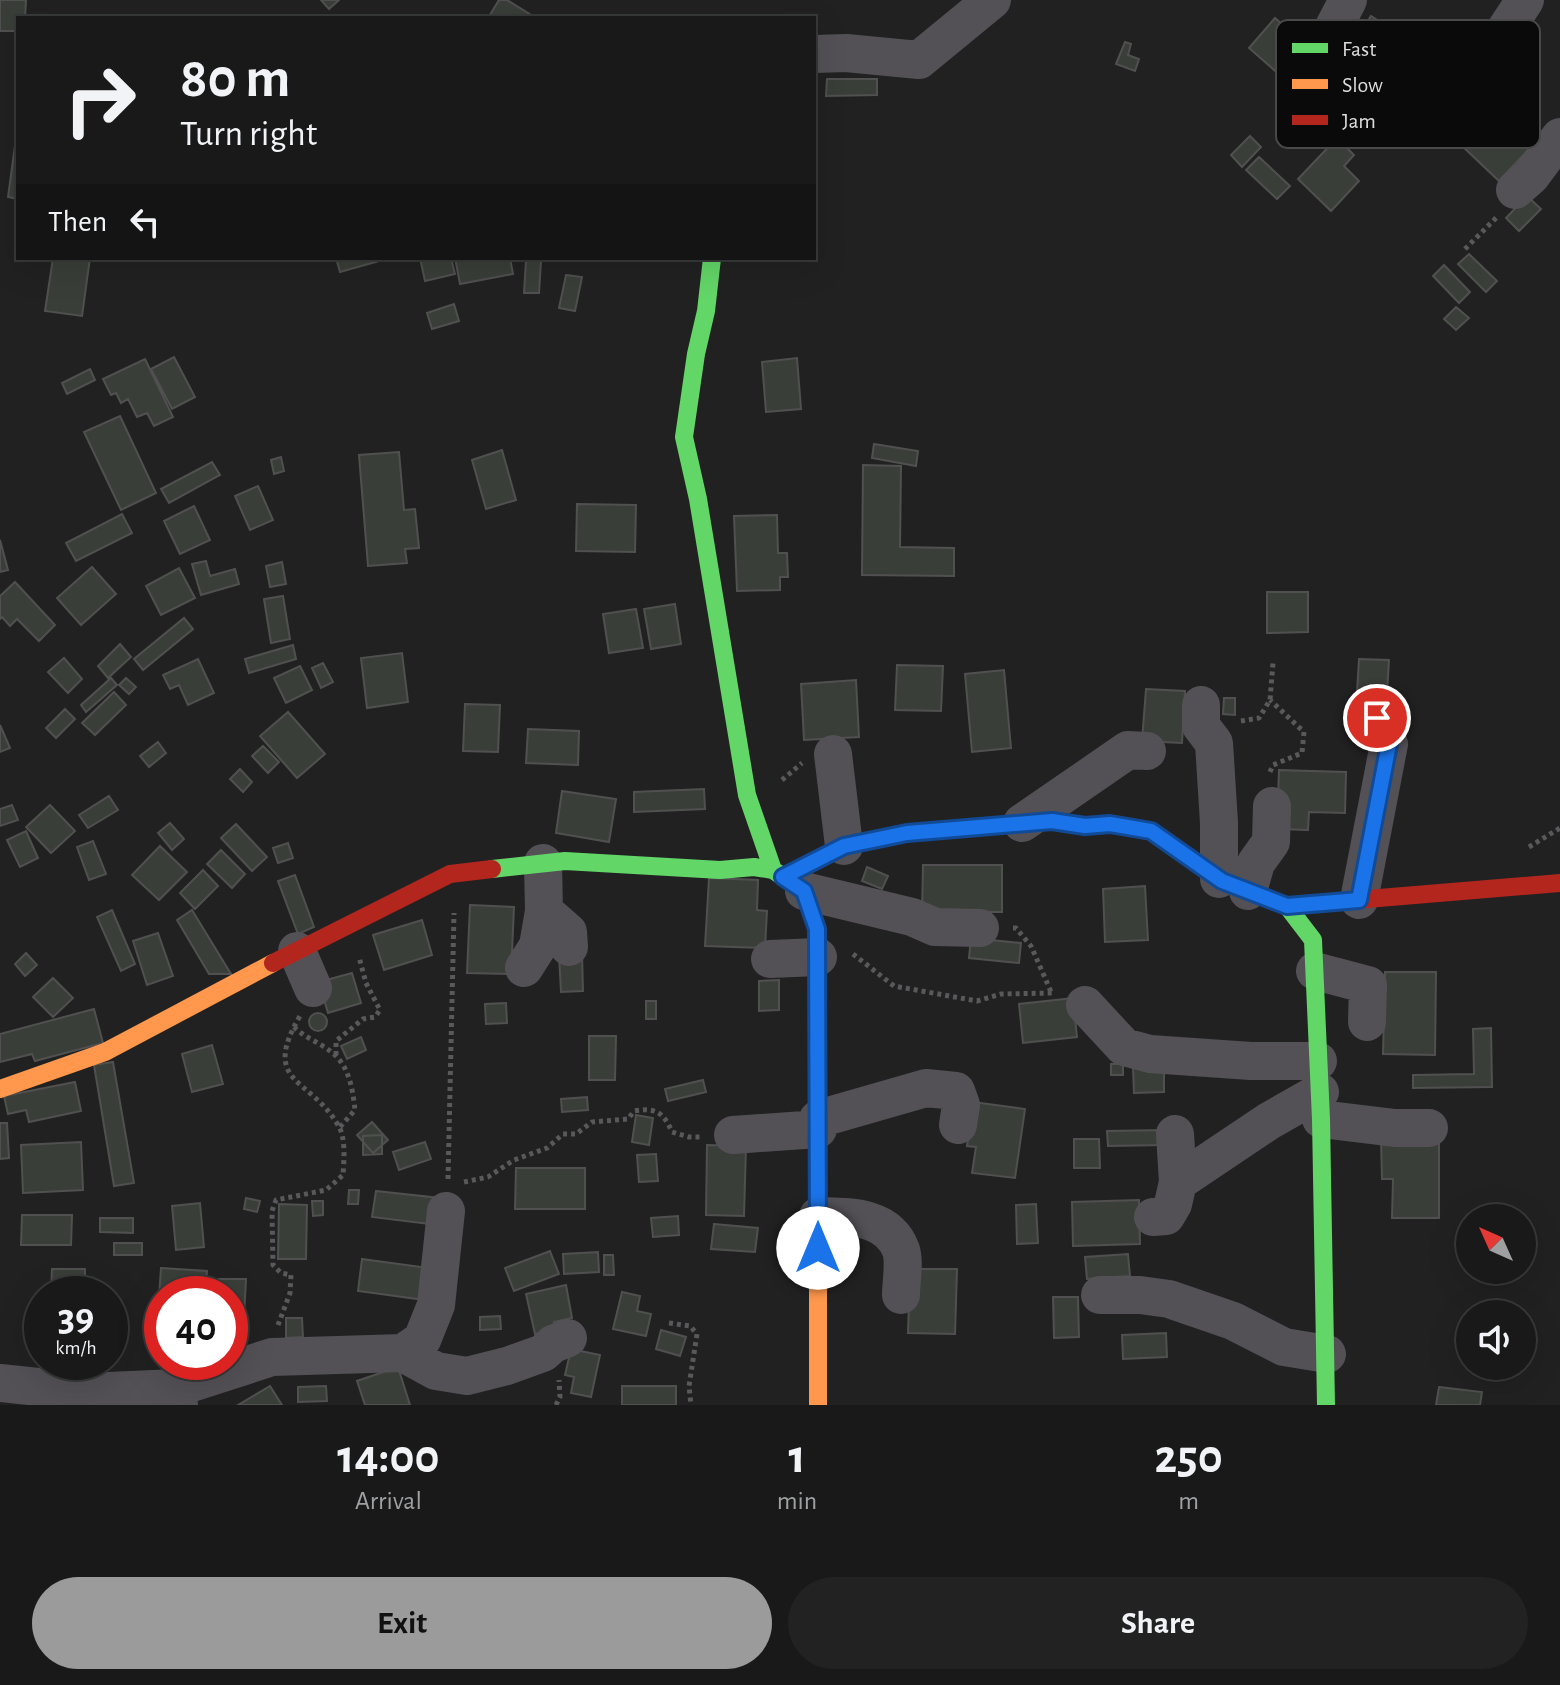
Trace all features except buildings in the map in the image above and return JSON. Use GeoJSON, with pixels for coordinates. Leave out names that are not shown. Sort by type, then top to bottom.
{"type":"FeatureCollection","features":[{"type":"Feature","properties":{"kind":"street"},"geometry":{"type":"LineString","coordinates":[[816,54],[846,53],[919,60],[992,0]]}},
{"type":"Feature","properties":{"kind":"street"},"geometry":{"type":"LineString","coordinates":[[1338,20],[1348,0]]}},
{"type":"Feature","properties":{"kind":"street"},"geometry":{"type":"LineString","coordinates":[[1512,20],[1525,0]]}},
{"type":"Feature","properties":{"kind":"street"},"geometry":{"type":"LineString","coordinates":[[1515,190],[1531,176],[1560,137]]}},
{"type":"Feature","properties":{"kind":"street"},"geometry":{"type":"LineString","coordinates":[[712,260],[684,437],[698,499],[747,795],[817,943],[818,1405]]}},
{"type":"Feature","properties":{"kind":"street"},"geometry":{"type":"LineString","coordinates":[[1201,705],[1201,726],[1214,743],[1219,823],[1233,885]]}},
{"type":"Feature","properties":{"kind":"street"},"geometry":{"type":"LineString","coordinates":[[1359,900],[1389,744],[1377,718]]}},
{"type":"Feature","properties":{"kind":"street"},"geometry":{"type":"LineString","coordinates":[[1022,823],[1128,750],[1147,751]]}},
{"type":"Feature","properties":{"kind":"street"},"geometry":{"type":"LineString","coordinates":[[833,754],[844,846]]}},
{"type":"Feature","properties":{"kind":"street"},"geometry":{"type":"LineString","coordinates":[[1233,885],[1256,863],[1271,842],[1272,806]]}},
{"type":"Feature","properties":{"kind":"street"},"geometry":{"type":"LineString","coordinates":[[787,879],[844,846],[907,833],[1052,821],[1085,826],[1110,824],[1151,831],[1233,885],[1287,906],[1560,883]]}},
{"type":"Feature","properties":{"kind":"street"},"geometry":{"type":"LineString","coordinates":[[0,1089],[105,1052],[412,890],[450,874],[565,861],[720,870],[754,867],[935,927],[980,928]]}},
{"type":"Feature","properties":{"kind":"street"},"geometry":{"type":"LineString","coordinates":[[524,968],[538,946],[544,911],[543,863]]}},
{"type":"Feature","properties":{"kind":"street"},"geometry":{"type":"LineString","coordinates":[[1506,886],[1560,893]]}},
{"type":"Feature","properties":{"kind":"street"},"geometry":{"type":"LineString","coordinates":[[1287,906],[1313,940],[1320,1090],[1326,1405]]}},
{"type":"Feature","properties":{"kind":"street"},"geometry":{"type":"LineString","coordinates":[[544,911],[568,932],[569,947]]}},
{"type":"Feature","properties":{"kind":"street"},"geometry":{"type":"LineString","coordinates":[[770,959],[817,943]]}},
{"type":"Feature","properties":{"kind":"street"},"geometry":{"type":"LineString","coordinates":[[297,951],[313,988]]}},
{"type":"Feature","properties":{"kind":"street"},"geometry":{"type":"LineString","coordinates":[[1315,971],[1368,985],[1367,1022]]}},
{"type":"Feature","properties":{"kind":"street"},"geometry":{"type":"LineString","coordinates":[[1069,999],[1124,1047],[1150,1054],[1251,1061],[1320,1090],[1395,1128],[1429,1128]]}},
{"type":"Feature","properties":{"kind":"street"},"geometry":{"type":"LineString","coordinates":[[733,1135],[818,1124],[926,1088],[956,1091],[961,1105],[958,1125]]}},
{"type":"Feature","properties":{"kind":"street"},"geometry":{"type":"LineString","coordinates":[[1178,1182],[1320,1090]]}},
{"type":"Feature","properties":{"kind":"street"},"geometry":{"type":"LineString","coordinates":[[1153,1217],[1166,1216],[1173,1204],[1178,1182],[1175,1134]]}},
{"type":"Feature","properties":{"kind":"street"},"geometry":{"type":"LineString","coordinates":[[403,1353],[422,1340],[436,1305],[447,1199]]}},
{"type":"Feature","properties":{"kind":"street"},"geometry":{"type":"LineString","coordinates":[[818,1216],[862,1217],[891,1233],[902,1253],[901,1295]]}},
{"type":"Feature","properties":{"kind":"street"},"geometry":{"type":"LineString","coordinates":[[1100,1295],[1169,1299],[1233,1321],[1284,1347],[1327,1354]]}},
{"type":"Feature","properties":{"kind":"street"},"geometry":{"type":"LineString","coordinates":[[0,1383],[86,1392],[178,1396],[272,1357],[403,1353],[436,1371],[467,1376],[543,1353],[553,1344],[568,1338]]}},
{"type":"Feature","properties":{"kind":"path"},"geometry":{"type":"LineString","coordinates":[[1465,249],[1509,203],[1515,190]]}},
{"type":"Feature","properties":{"kind":"path"},"geometry":{"type":"LineString","coordinates":[[1214,743],[1224,726],[1259,718],[1270,700],[1273,663]]}},
{"type":"Feature","properties":{"kind":"path"},"geometry":{"type":"LineString","coordinates":[[1270,700],[1304,732],[1302,753],[1273,765],[1268,776],[1272,806]]}},
{"type":"Feature","properties":{"kind":"path"},"geometry":{"type":"LineString","coordinates":[[747,795],[785,779],[806,760],[833,754]]}},
{"type":"Feature","properties":{"kind":"path"},"geometry":{"type":"LineString","coordinates":[[447,1199],[454,919],[450,874]]}},
{"type":"Feature","properties":{"kind":"path"},"geometry":{"type":"LineString","coordinates":[[340,1127],[355,1110],[350,1081],[336,1055],[336,1041],[363,1019],[375,1017],[380,1010],[359,962],[360,946],[351,922]]}},
{"type":"Feature","properties":{"kind":"path"},"geometry":{"type":"LineString","coordinates":[[980,928],[1016,928],[1069,999]]}},
{"type":"Feature","properties":{"kind":"path"},"geometry":{"type":"LineString","coordinates":[[817,943],[835,938],[868,968],[894,986],[977,1001],[1001,994],[1069,999]]}},
{"type":"Feature","properties":{"kind":"path"},"geometry":{"type":"LineString","coordinates":[[291,1275],[281,1273],[273,1265],[272,1211],[276,1200],[326,1190],[343,1175],[340,1127],[287,1071],[284,1051],[313,988]]}},
{"type":"Feature","properties":{"kind":"path"},"geometry":{"type":"LineString","coordinates":[[294,1027],[305,1038],[336,1055]]}},
{"type":"Feature","properties":{"kind":"path"},"geometry":{"type":"LineString","coordinates":[[447,1199],[459,1182],[488,1177],[514,1160],[547,1148],[563,1134],[576,1134],[592,1122],[628,1119],[634,1111],[655,1110],[666,1118],[672,1132],[689,1137],[733,1135]]}},
{"type":"Feature","properties":{"kind":"path"},"geometry":{"type":"LineString","coordinates":[[669,1323],[690,1326],[697,1334],[689,1386],[691,1405]]}},
{"type":"Feature","properties":{"kind":"traffic: fast"},"geometry":{"type":"LineString","coordinates":[[712,260],[684,437],[698,499],[747,795],[773,870]]}},
{"type":"Feature","properties":{"kind":"traffic: fast"},"geometry":{"type":"LineString","coordinates":[[783,877],[844,846],[907,833],[1052,821],[1085,826],[1110,824],[1151,831],[1222,881],[1287,906],[1295,905]]}},
{"type":"Feature","properties":{"kind":"traffic: fast"},"geometry":{"type":"LineString","coordinates":[[492,869],[565,861],[720,870],[754,867],[773,870],[804,891],[817,929],[818,1254]]}},
{"type":"Feature","properties":{"kind":"traffic: fast"},"geometry":{"type":"LineString","coordinates":[[1287,906],[1313,940],[1321,1119],[1326,1405]]}},
{"type":"Feature","properties":{"kind":"traffic: slow"},"geometry":{"type":"LineString","coordinates":[[0,1089],[105,1052],[273,963]]}},
{"type":"Feature","properties":{"kind":"traffic: slow"},"geometry":{"type":"LineString","coordinates":[[818,1254],[818,1405]]}},
{"type":"Feature","properties":{"kind":"traffic: jam"},"geometry":{"type":"LineString","coordinates":[[273,963],[450,874],[492,869]]}},
{"type":"Feature","properties":{"kind":"traffic: jam"},"geometry":{"type":"LineString","coordinates":[[1295,905],[1560,883]]}},
{"type":"Feature","properties":{"kind":"route"},"geometry":{"type":"LineString","coordinates":[[818,1248],[817,929],[804,891],[783,877],[844,846],[907,833],[1052,821],[1085,826],[1110,824],[1151,831],[1222,881],[1287,906],[1359,900],[1389,744],[1377,718]]}}]}
